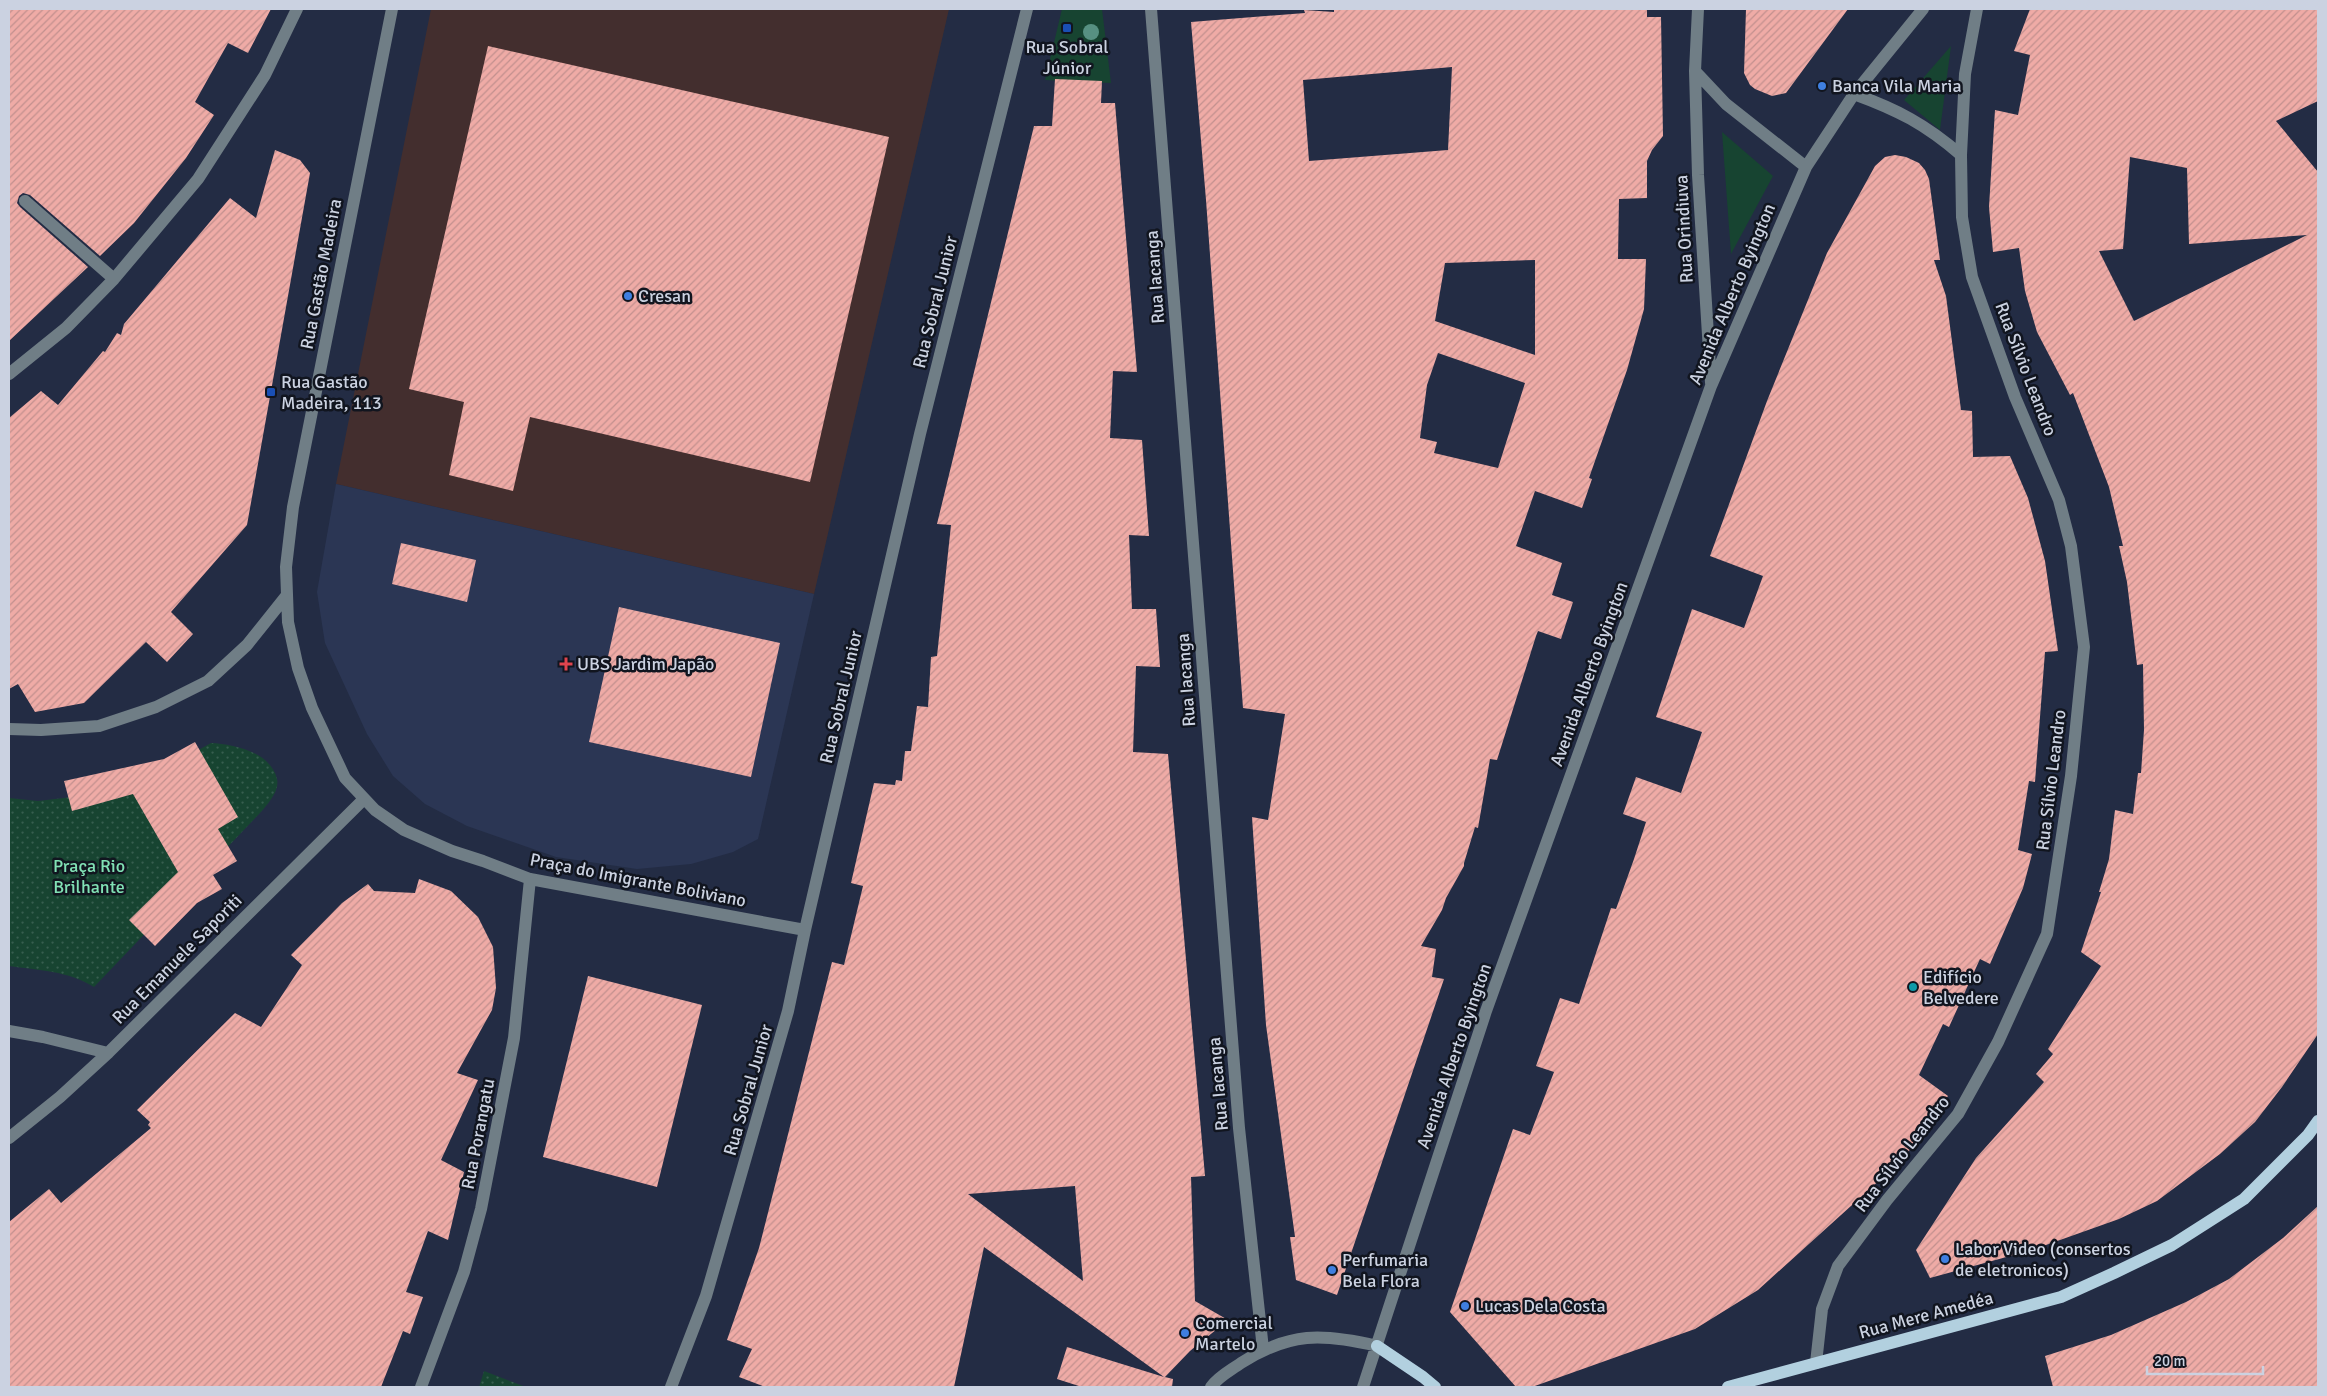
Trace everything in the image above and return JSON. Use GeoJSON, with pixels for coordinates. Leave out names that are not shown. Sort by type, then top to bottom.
{"type":"FeatureCollection","features":[{"type":"Feature","properties":{"kind":"main road","name":"Rua Mere Amedéa"},"geometry":{"type":"LineString","coordinates":[[1728,1387],[2060,1297],[2114,1274],[2172,1245],[2244,1200],[2308,1135],[2318,1121]]}},
{"type":"Feature","properties":{"kind":"main road"},"geometry":{"type":"LineString","coordinates":[[1377,1346],[1423,1376],[1435,1387]]}},
{"type":"Feature","properties":{"kind":"street"},"geometry":{"type":"LineString","coordinates":[[9,374],[66,328],[114,279],[198,179],[265,75],[297,9]]}},
{"type":"Feature","properties":{"kind":"street","name":"Rua Gastão Madeira"},"geometry":{"type":"LineString","coordinates":[[364,799],[344,778],[312,708],[298,668],[288,622],[286,567],[293,507],[392,9]]}},
{"type":"Feature","properties":{"kind":"street","name":"Rua Sobral Junior"},"geometry":{"type":"LineString","coordinates":[[671,1387],[706,1296],[788,1011],[920,434],[1027,9]]}},
{"type":"Feature","properties":{"kind":"street","name":"Rua Iacanga"},"geometry":{"type":"LineString","coordinates":[[1151,9],[1239,1128],[1263,1349]]}},
{"type":"Feature","properties":{"kind":"street","name":"Rua Orindiuva"},"geometry":{"type":"LineString","coordinates":[[1698,9],[1695,71],[1698,175],[1712,386]]}},
{"type":"Feature","properties":{"kind":"street","name":"Avenida Alberto Byington"},"geometry":{"type":"LineString","coordinates":[[1363,1387],[1486,1011],[1712,386],[1806,166],[1854,94],[1923,9]]}},
{"type":"Feature","properties":{"kind":"street","name":"Rua Sílvio Leandro"},"geometry":{"type":"LineString","coordinates":[[1816,1363],[1822,1308],[1838,1266],[1887,1200],[1958,1114],[1998,1042],[2047,934],[2071,776],[2084,647],[2071,546],[2059,500],[2015,397],[1972,277],[1962,217],[1961,155],[1965,74],[1977,9]]}},
{"type":"Feature","properties":{"kind":"street"},"geometry":{"type":"LineString","coordinates":[[1695,71],[1726,104],[1806,166]]}},
{"type":"Feature","properties":{"kind":"street"},"geometry":{"type":"LineString","coordinates":[[1854,94],[1894,109],[1940,138],[1961,155]]}},
{"type":"Feature","properties":{"kind":"street"},"geometry":{"type":"LineString","coordinates":[[25,201],[114,279]]}},
{"type":"Feature","properties":{"kind":"street"},"geometry":{"type":"LineString","coordinates":[[9,729],[41,730],[100,726],[156,707],[208,680],[247,645],[287,595]]}},
{"type":"Feature","properties":{"kind":"street","name":"Praça do Imigrante Boliviano"},"geometry":{"type":"LineString","coordinates":[[364,799],[375,810],[404,830],[452,851],[530,880],[805,930]]}},
{"type":"Feature","properties":{"kind":"street","name":"Rua Emanuele Saporiti"},"geometry":{"type":"LineString","coordinates":[[9,1138],[60,1097],[108,1053],[364,799]]}},
{"type":"Feature","properties":{"kind":"street","name":"Rua Porangatu"},"geometry":{"type":"LineString","coordinates":[[421,1387],[464,1272],[481,1209],[514,1038],[530,880]]}},
{"type":"Feature","properties":{"kind":"street"},"geometry":{"type":"LineString","coordinates":[[9,1031],[43,1036],[108,1053]]}},
{"type":"Feature","properties":{"kind":"street"},"geometry":{"type":"LineString","coordinates":[[1211,1387],[1218,1378],[1263,1349],[1300,1338],[1330,1337],[1377,1346]]}},
{"type":"Feature","properties":{"kind":"shaded area","name":"Cresan"},"geometry":{"type":"Polygon","coordinates":[[[431,9],[949,9],[814,594],[336,484],[431,9]]]}},
{"type":"Feature","properties":{"kind":"shaded area","name":"UBS Jardim Japão"},"geometry":{"type":"Polygon","coordinates":[[[336,484],[814,594],[758,839],[733,852],[691,864],[637,869],[556,857],[467,826],[425,804],[393,776],[367,734],[325,643],[317,592],[336,484]]]}},
{"type":"Feature","properties":{"kind":"green space"},"geometry":{"type":"Polygon","coordinates":[[[1062,9],[1102,9],[1111,83],[1045,80],[1062,9]]]}},
{"type":"Feature","properties":{"kind":"green space"},"geometry":{"type":"Polygon","coordinates":[[[1951,46],[1940,130],[1904,100],[1951,46]]]}},
{"type":"Feature","properties":{"kind":"green space"},"geometry":{"type":"Polygon","coordinates":[[[1722,132],[1773,176],[1731,254],[1722,132]]]}},
{"type":"Feature","properties":{"kind":"green space","name":"Praça Rio Brilhante"},"geometry":{"type":"Polygon","coordinates":[[[211,743],[230,745],[250,751],[267,762],[273,770],[277,779],[277,788],[260,813],[94,987],[64,974],[9,966],[9,798],[38,801],[72,797],[175,763],[211,743]]]}},
{"type":"Feature","properties":{"kind":"green space"},"geometry":{"type":"Polygon","coordinates":[[[484,1371],[526,1387],[479,1387],[484,1371]]]}},
{"type":"Feature","properties":{"kind":"building"},"geometry":{"type":"Polygon","coordinates":[[[9,9],[271,9],[248,53],[228,43],[195,102],[214,115],[186,158],[134,223],[100,256],[30,195],[23,193],[19,196],[17,203],[20,207],[88,267],[9,341],[9,9]]]}},
{"type":"Feature","properties":{"kind":"building"},"geometry":{"type":"Polygon","coordinates":[[[1334,9],[1647,9],[1647,17],[1661,17],[1663,136],[1652,150],[1647,161],[1647,198],[1619,199],[1618,259],[1646,259],[1644,309],[1627,370],[1589,478],[1592,479],[1582,508],[1535,491],[1516,546],[1562,563],[1552,595],[1573,602],[1561,639],[1538,631],[1497,760],[1490,759],[1478,828],[1475,827],[1464,866],[1421,946],[1436,949],[1432,977],[1444,979],[1337,1295],[1296,1280],[1290,1237],[1295,1237],[1266,1025],[1252,817],[1268,820],[1285,714],[1243,708],[1206,200],[1191,22],[1305,13],[1304,10],[1334,12],[1334,9]],[[1452,67],[1303,80],[1309,161],[1448,150],[1452,67]],[[1535,260],[1445,263],[1435,321],[1535,355],[1535,260]],[[1438,353],[1427,385],[1420,438],[1437,442],[1434,453],[1498,468],[1525,383],[1438,353]]]}},
{"type":"Feature","properties":{"kind":"building"},"geometry":{"type":"Polygon","coordinates":[[[1746,9],[1848,9],[1786,93],[1772,96],[1750,85],[1744,73],[1746,9]]]}},
{"type":"Feature","properties":{"kind":"building"},"geometry":{"type":"Polygon","coordinates":[[[2030,9],[2318,9],[2318,101],[2276,121],[2318,172],[2318,1034],[2282,1087],[2255,1122],[2220,1154],[2157,1201],[2119,1219],[2032,1250],[1930,1278],[1916,1250],[1976,1158],[2044,1082],[2036,1074],[2053,1054],[2048,1049],[2101,966],[2081,952],[2101,892],[2099,892],[2109,859],[2115,810],[2133,814],[2138,773],[2141,773],[2144,730],[2143,664],[2137,665],[2127,582],[2119,546],[2123,546],[2109,487],[2073,393],[2070,395],[2037,332],[2025,291],[2019,248],[1993,252],[1989,207],[1995,110],[2018,115],[2030,55],[2014,51],[2030,9]],[[2130,157],[2123,249],[2099,251],[2134,321],[2307,235],[2189,244],[2187,168],[2130,157]]]}},
{"type":"Feature","properties":{"kind":"building"},"geometry":{"type":"Polygon","coordinates":[[[488,46],[889,137],[810,482],[530,417],[513,491],[449,475],[464,402],[409,389],[488,46]]]}},
{"type":"Feature","properties":{"kind":"building"},"geometry":{"type":"Polygon","coordinates":[[[1055,79],[1102,81],[1101,103],[1115,103],[1137,372],[1113,371],[1110,438],[1142,440],[1149,536],[1129,535],[1132,609],[1156,609],[1160,667],[1136,666],[1133,752],[1168,754],[1205,1176],[1191,1177],[1195,1301],[1228,1320],[1190,1351],[1165,1377],[1173,1379],[1172,1387],[1082,1387],[1057,1379],[1067,1347],[1164,1377],[984,1247],[954,1387],[765,1387],[739,1377],[752,1349],[727,1340],[759,1248],[832,962],[844,965],[863,886],[851,883],[874,783],[895,785],[896,780],[902,781],[905,751],[911,751],[917,706],[928,707],[931,657],[937,656],[951,525],[937,524],[1034,126],[1052,126],[1055,79]],[[1075,1186],[968,1194],[1083,1281],[1075,1186]]]}},
{"type":"Feature","properties":{"kind":"building"},"geometry":{"type":"Polygon","coordinates":[[[275,150],[300,160],[310,173],[247,525],[171,612],[193,634],[167,662],[146,642],[84,703],[35,712],[18,684],[9,689],[9,418],[41,391],[58,405],[103,351],[105,352],[117,333],[121,335],[124,324],[230,198],[256,218],[275,150]]]}},
{"type":"Feature","properties":{"kind":"building"},"geometry":{"type":"Polygon","coordinates":[[[1895,155],[1906,157],[1919,163],[1929,179],[1940,260],[1934,260],[1946,296],[1961,410],[1972,411],[1973,457],[2010,456],[2028,498],[2045,561],[2058,651],[2045,652],[2035,782],[2029,781],[2018,850],[2032,854],[2023,888],[1990,964],[1980,959],[1949,1027],[1943,1024],[1919,1075],[1948,1096],[1904,1158],[1758,1290],[1695,1329],[1532,1387],[1516,1387],[1450,1312],[1513,1129],[1530,1135],[1554,1072],[1536,1066],[1560,998],[1579,1004],[1611,908],[1616,909],[1634,859],[1646,822],[1623,814],[1636,777],[1681,793],[1702,732],[1656,717],[1692,609],[1744,628],[1763,576],[1710,556],[1767,401],[1827,253],[1875,166],[1885,157],[1895,155]]]}},
{"type":"Feature","properties":{"kind":"building"},"geometry":{"type":"Polygon","coordinates":[[[401,543],[476,560],[467,602],[392,584],[401,543]]]}},
{"type":"Feature","properties":{"kind":"building"},"geometry":{"type":"Polygon","coordinates":[[[619,607],[780,643],[751,777],[589,742],[619,607]]]}},
{"type":"Feature","properties":{"kind":"building"},"geometry":{"type":"Polygon","coordinates":[[[195,742],[238,817],[218,829],[237,861],[213,875],[222,889],[197,903],[155,946],[129,920],[178,872],[133,794],[72,811],[64,781],[164,759],[195,742]]]}},
{"type":"Feature","properties":{"kind":"building"},"geometry":{"type":"Polygon","coordinates":[[[419,879],[451,891],[478,917],[493,947],[496,988],[492,1010],[457,1073],[478,1080],[441,1160],[464,1172],[448,1240],[428,1231],[406,1292],[423,1297],[410,1334],[403,1331],[381,1387],[9,1387],[9,1222],[49,1189],[61,1203],[151,1128],[148,1125],[150,1122],[137,1110],[235,1013],[261,1027],[302,965],[291,955],[342,903],[368,884],[374,891],[415,893],[419,879]]]}},
{"type":"Feature","properties":{"kind":"building"},"geometry":{"type":"Polygon","coordinates":[[[588,976],[702,1005],[657,1187],[543,1157],[588,976]]]}},
{"type":"Feature","properties":{"kind":"building"},"geometry":{"type":"Polygon","coordinates":[[[2318,1206],[2318,1387],[2053,1387],[2045,1356],[2111,1335],[2186,1302],[2229,1279],[2283,1238],[2318,1206]]]}},
{"type":"Feature","properties":{"kind":"place","name":"Rua Sobral Júnior"},"geometry":{"type":"Point","coordinates":[1067,28]}},
{"type":"Feature","properties":{"kind":"place","name":"Banca Vila Maria"},"geometry":{"type":"Point","coordinates":[1822,86]}},
{"type":"Feature","properties":{"kind":"place","name":"Cresan"},"geometry":{"type":"Point","coordinates":[628,296]}},
{"type":"Feature","properties":{"kind":"place","name":"Rua Gastão Madeira, 113"},"geometry":{"type":"Point","coordinates":[271,392]}},
{"type":"Feature","properties":{"kind":"place","name":"UBS Jardim Japão"},"geometry":{"type":"Point","coordinates":[566,664]}},
{"type":"Feature","properties":{"kind":"place","name":"Edifício Belvedere"},"geometry":{"type":"Point","coordinates":[1913,987]}},
{"type":"Feature","properties":{"kind":"place","name":"Labor Video (consertos de eletronicos)"},"geometry":{"type":"Point","coordinates":[1945,1259]}},
{"type":"Feature","properties":{"kind":"place","name":"Perfumaria Bela Flora"},"geometry":{"type":"Point","coordinates":[1332,1270]}},
{"type":"Feature","properties":{"kind":"place","name":"Lucas Dela Costa"},"geometry":{"type":"Point","coordinates":[1465,1306]}},
{"type":"Feature","properties":{"kind":"place","name":"Comercial Martelo"},"geometry":{"type":"Point","coordinates":[1185,1333]}}]}
